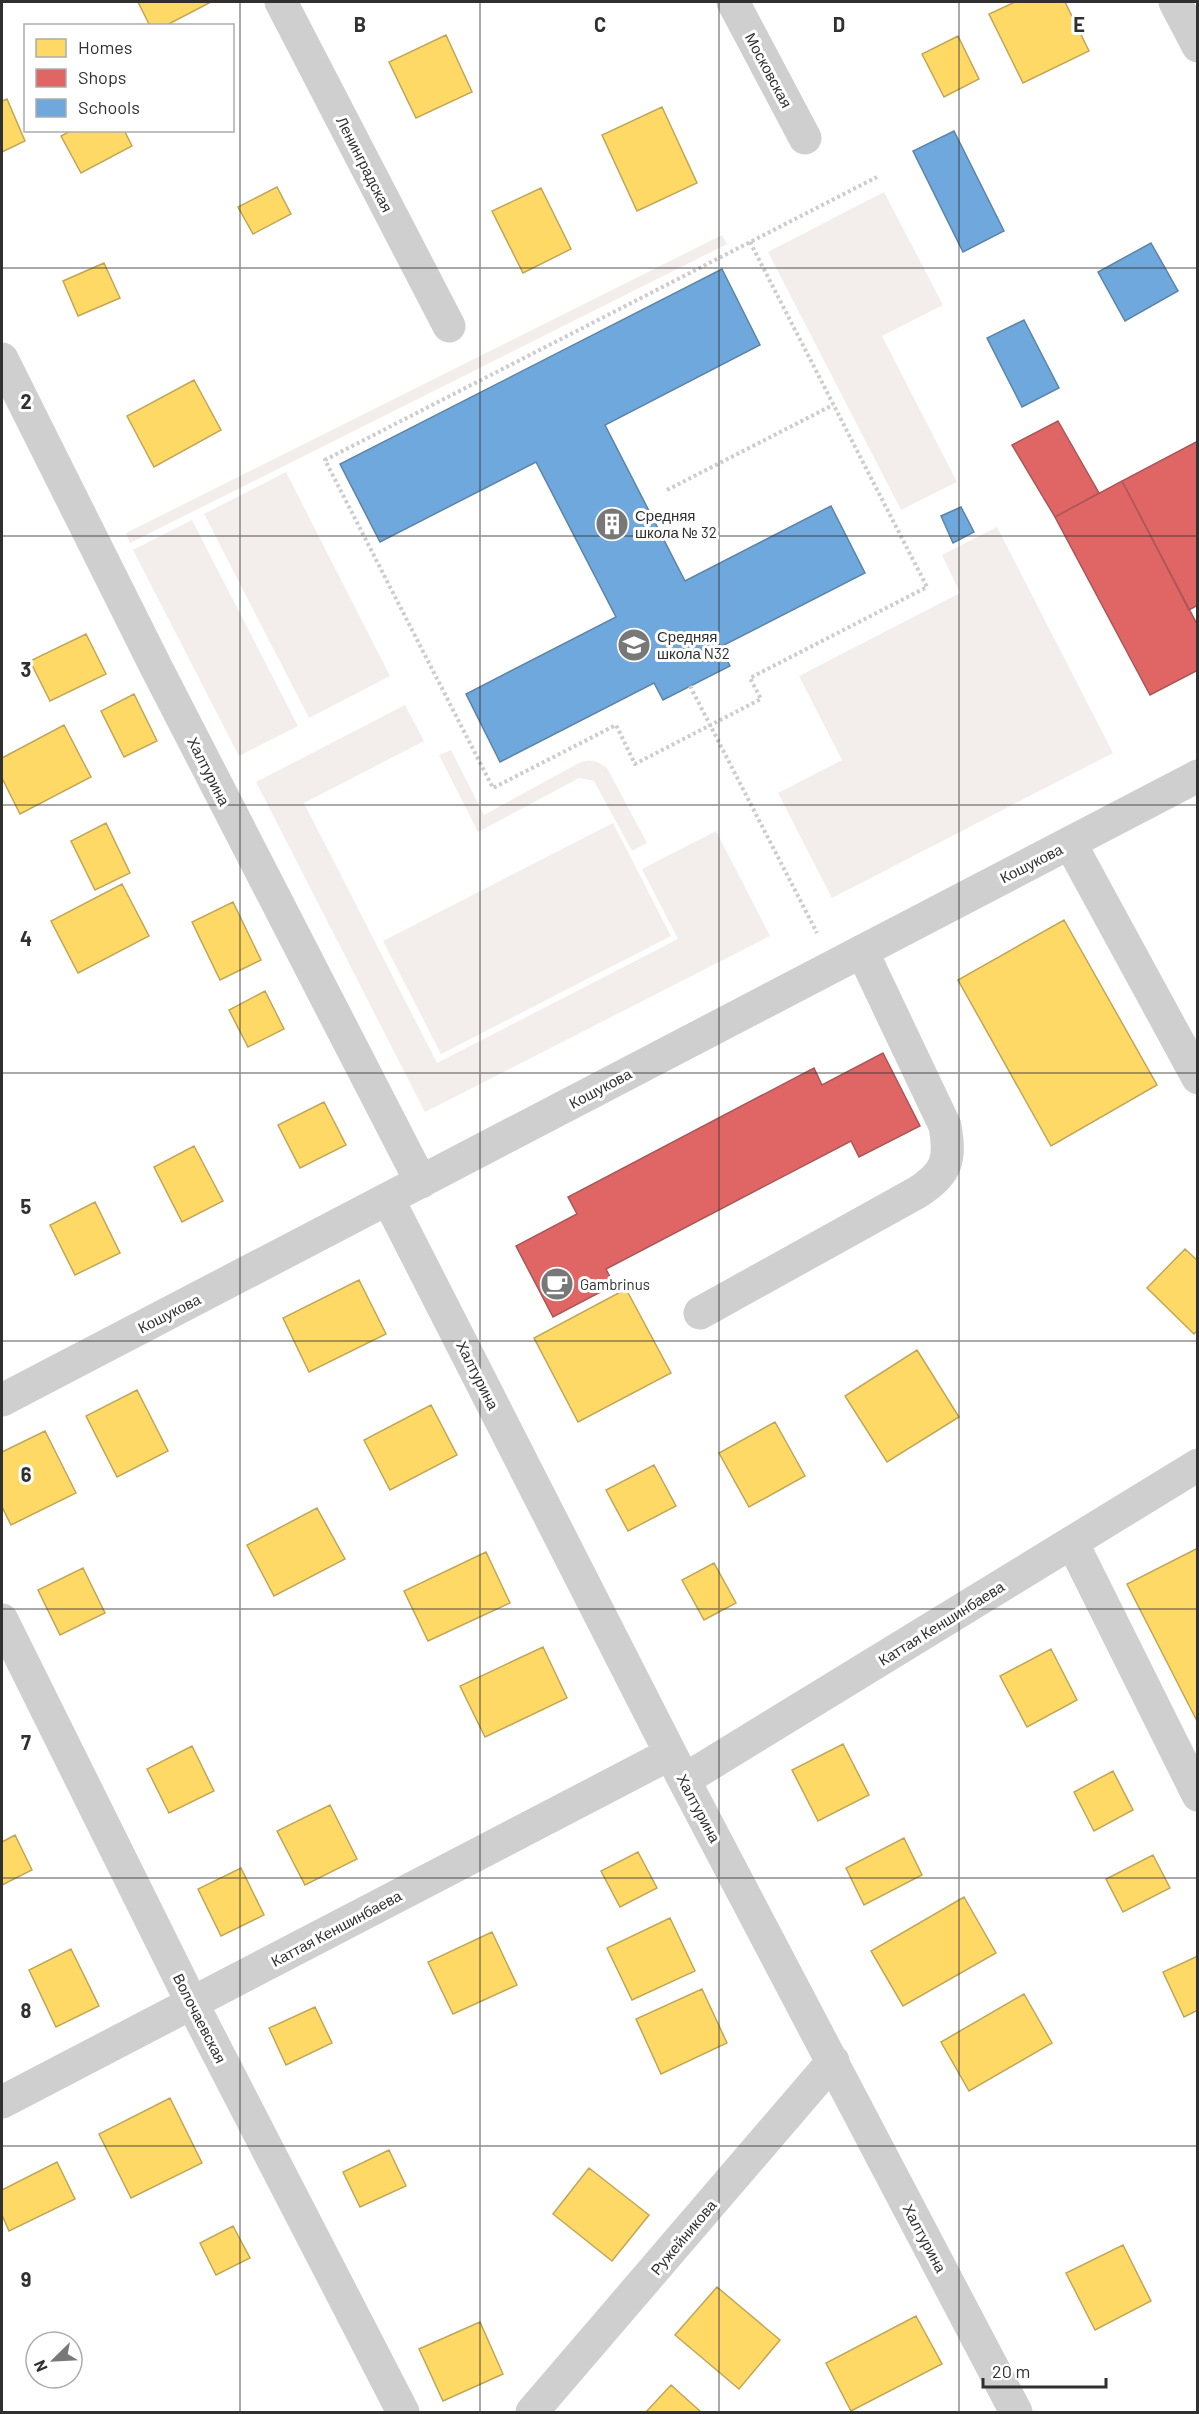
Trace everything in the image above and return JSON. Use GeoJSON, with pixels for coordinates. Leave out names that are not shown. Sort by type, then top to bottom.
{"type":"FeatureCollection","features":[{"type":"Feature","properties":{"kind":"street","name":"Ленинградская"},"geometry":{"type":"LineString","coordinates":[[281,2],[449,326]]}},
{"type":"Feature","properties":{"kind":"street","name":"Московская"},"geometry":{"type":"LineString","coordinates":[[733,2],[805,138]]}},
{"type":"Feature","properties":{"kind":"street"},"geometry":{"type":"LineString","coordinates":[[1175,2],[1197,46]]}},
{"type":"Feature","properties":{"kind":"street","name":"Халтурина"},"geometry":{"type":"LineString","coordinates":[[2,359],[157,669],[421,1182]]}},
{"type":"Feature","properties":{"kind":"street","name":"Кошукова"},"geometry":{"type":"LineString","coordinates":[[2,1400],[1197,776]]}},
{"type":"Feature","properties":{"kind":"street"},"geometry":{"type":"LineString","coordinates":[[1070,843],[1197,1078]]}},
{"type":"Feature","properties":{"kind":"street"},"geometry":{"type":"LineString","coordinates":[[700,1312],[918,1192],[933,1182],[945,1168],[949,1149],[945,1126],[862,951]]}},
{"type":"Feature","properties":{"kind":"street","name":"Халтурина"},"geometry":{"type":"LineString","coordinates":[[388,1199],[677,1767],[1016,2412]]}},
{"type":"Feature","properties":{"kind":"street","name":"Каттая Кеншинбаева"},"geometry":{"type":"LineString","coordinates":[[2,2102],[192,2003],[677,1767],[1072,1542],[1197,1465]]}},
{"type":"Feature","properties":{"kind":"street"},"geometry":{"type":"LineString","coordinates":[[1072,1542],[1197,1795]]}},
{"type":"Feature","properties":{"kind":"street","name":"Волочаевская"},"geometry":{"type":"LineString","coordinates":[[2,1620],[192,2003],[403,2412]]}},
{"type":"Feature","properties":{"kind":"street","name":"Ружейникова"},"geometry":{"type":"LineString","coordinates":[[532,2412],[833,2061]]}},
{"type":"Feature","properties":{"kind":"path"},"geometry":{"type":"LineString","coordinates":[[750,242],[927,587],[750,678],[760,699],[635,764],[616,725],[493,788],[325,460],[750,242],[877,177]]}},
{"type":"Feature","properties":{"kind":"path"},"geometry":{"type":"LineString","coordinates":[[667,490],[833,405]]}},
{"type":"Feature","properties":{"kind":"path"},"geometry":{"type":"LineString","coordinates":[[690,686],[833,966]]}},
{"type":"Feature","properties":{"kind":"shaded area"},"geometry":{"type":"Polygon","coordinates":[[[884,192],[943,305],[882,336],[957,482],[901,510],[768,252],[884,192]]]}},
{"type":"Feature","properties":{"kind":"shaded area"},"geometry":{"type":"Polygon","coordinates":[[[722,235],[727,244],[130,543],[126,533],[722,235]]]}},
{"type":"Feature","properties":{"kind":"shaded area"},"geometry":{"type":"Polygon","coordinates":[[[286,472],[390,676],[309,718],[204,514],[286,472]]]}},
{"type":"Feature","properties":{"kind":"shaded area"},"geometry":{"type":"Polygon","coordinates":[[[192,520],[298,726],[239,756],[133,550],[192,520]]]}},
{"type":"Feature","properties":{"kind":"shaded area"},"geometry":{"type":"Polygon","coordinates":[[[997,527],[1113,753],[832,898],[778,793],[842,760],[799,676],[960,593],[942,555],[997,527]]]}},
{"type":"Feature","properties":{"kind":"shaded area"},"geometry":{"type":"Polygon","coordinates":[[[405,705],[424,741],[304,803],[437,1063],[678,939],[642,869],[716,831],[770,936],[425,1112],[256,782],[405,705]]]}},
{"type":"Feature","properties":{"kind":"shaded area"},"geometry":{"type":"Polygon","coordinates":[[[451,750],[484,815],[579,763],[597,762],[607,768],[647,843],[632,851],[594,781],[579,778],[478,832],[439,755],[451,750]]]}},
{"type":"Feature","properties":{"kind":"shaded area"},"geometry":{"type":"Polygon","coordinates":[[[613,823],[671,936],[441,1054],[383,941],[613,823]]]}},
{"type":"Feature","properties":{"kind":"building: Homes"},"geometry":{"type":"Polygon","coordinates":[[[138,2],[209,3],[169,24],[149,24],[138,2]]]}},
{"type":"Feature","properties":{"kind":"building: Homes"},"geometry":{"type":"Polygon","coordinates":[[[1015,2],[1065,2],[1089,51],[1023,83],[989,14],[1015,2]]]}},
{"type":"Feature","properties":{"kind":"building: Homes"},"geometry":{"type":"Polygon","coordinates":[[[446,35],[472,92],[416,118],[389,62],[446,35]]]}},
{"type":"Feature","properties":{"kind":"building: Homes"},"geometry":{"type":"Polygon","coordinates":[[[958,36],[979,79],[944,97],[922,54],[958,36]]]}},
{"type":"Feature","properties":{"kind":"building: Homes"},"geometry":{"type":"Polygon","coordinates":[[[7,99],[25,141],[2,152],[2,101],[7,99]]]}},
{"type":"Feature","properties":{"kind":"building: Homes"},"geometry":{"type":"Polygon","coordinates":[[[662,107],[697,183],[637,211],[602,135],[662,107]]]}},
{"type":"Feature","properties":{"kind":"building: Homes"},"geometry":{"type":"Polygon","coordinates":[[[68,132],[125,132],[132,146],[81,173],[61,136],[68,132]]]}},
{"type":"Feature","properties":{"kind":"building: Homes"},"geometry":{"type":"Polygon","coordinates":[[[277,187],[291,214],[253,234],[238,207],[277,187]]]}},
{"type":"Feature","properties":{"kind":"building: Homes"},"geometry":{"type":"Polygon","coordinates":[[[541,188],[571,249],[523,273],[492,211],[541,188]]]}},
{"type":"Feature","properties":{"kind":"building: Homes"},"geometry":{"type":"Polygon","coordinates":[[[104,263],[120,298],[78,316],[63,281],[104,263]]]}},
{"type":"Feature","properties":{"kind":"building: Homes"},"geometry":{"type":"Polygon","coordinates":[[[194,380],[221,430],[154,467],[127,416],[194,380]]]}},
{"type":"Feature","properties":{"kind":"building: Homes"},"geometry":{"type":"Polygon","coordinates":[[[86,634],[106,674],[50,701],[30,661],[86,634]]]}},
{"type":"Feature","properties":{"kind":"building: Homes"},"geometry":{"type":"Polygon","coordinates":[[[134,694],[157,741],[124,757],[101,711],[134,694]]]}},
{"type":"Feature","properties":{"kind":"building: Homes"},"geometry":{"type":"Polygon","coordinates":[[[64,725],[91,777],[20,814],[2,778],[2,758],[64,725]]]}},
{"type":"Feature","properties":{"kind":"building: Homes"},"geometry":{"type":"Polygon","coordinates":[[[106,823],[130,873],[95,890],[71,841],[106,823]]]}},
{"type":"Feature","properties":{"kind":"building: Homes"},"geometry":{"type":"Polygon","coordinates":[[[122,884],[149,936],[78,973],[51,921],[122,884]]]}},
{"type":"Feature","properties":{"kind":"building: Homes"},"geometry":{"type":"Polygon","coordinates":[[[233,902],[261,960],[220,980],[192,922],[233,902]]]}},
{"type":"Feature","properties":{"kind":"building: Homes"},"geometry":{"type":"Polygon","coordinates":[[[1064,920],[1157,1085],[1051,1146],[958,980],[1064,920]]]}},
{"type":"Feature","properties":{"kind":"building: Homes"},"geometry":{"type":"Polygon","coordinates":[[[265,991],[284,1029],[248,1047],[229,1010],[265,991]]]}},
{"type":"Feature","properties":{"kind":"building: Homes"},"geometry":{"type":"Polygon","coordinates":[[[324,1102],[346,1145],[300,1168],[278,1125],[324,1102]]]}},
{"type":"Feature","properties":{"kind":"building: Homes"},"geometry":{"type":"Polygon","coordinates":[[[194,1146],[223,1201],[182,1222],[154,1167],[194,1146]]]}},
{"type":"Feature","properties":{"kind":"building: Homes"},"geometry":{"type":"Polygon","coordinates":[[[95,1202],[120,1253],[75,1275],[50,1225],[95,1202]]]}},
{"type":"Feature","properties":{"kind":"building: Homes"},"geometry":{"type":"Polygon","coordinates":[[[1185,1249],[1198,1261],[1198,1330],[1194,1334],[1147,1288],[1185,1249]]]}},
{"type":"Feature","properties":{"kind":"building: Homes"},"geometry":{"type":"Polygon","coordinates":[[[359,1280],[386,1334],[309,1372],[283,1318],[359,1280]]]}},
{"type":"Feature","properties":{"kind":"building: Homes"},"geometry":{"type":"Polygon","coordinates":[[[626,1289],[671,1373],[578,1422],[534,1338],[626,1289]]]}},
{"type":"Feature","properties":{"kind":"building: Homes"},"geometry":{"type":"Polygon","coordinates":[[[917,1350],[959,1417],[887,1462],[845,1396],[917,1350]]]}},
{"type":"Feature","properties":{"kind":"building: Homes"},"geometry":{"type":"Polygon","coordinates":[[[137,1390],[168,1451],[117,1477],[86,1416],[137,1390]]]}},
{"type":"Feature","properties":{"kind":"building: Homes"},"geometry":{"type":"Polygon","coordinates":[[[431,1405],[457,1455],[390,1490],[364,1440],[431,1405]]]}},
{"type":"Feature","properties":{"kind":"building: Homes"},"geometry":{"type":"Polygon","coordinates":[[[775,1422],[805,1476],[749,1507],[719,1453],[775,1422]]]}},
{"type":"Feature","properties":{"kind":"building: Homes"},"geometry":{"type":"Polygon","coordinates":[[[45,1431],[76,1493],[11,1525],[2,1507],[2,1452],[45,1431]]]}},
{"type":"Feature","properties":{"kind":"building: Homes"},"geometry":{"type":"Polygon","coordinates":[[[654,1465],[676,1506],[628,1531],[606,1490],[654,1465]]]}},
{"type":"Feature","properties":{"kind":"building: Homes"},"geometry":{"type":"Polygon","coordinates":[[[317,1508],[345,1559],[274,1596],[247,1545],[317,1508]]]}},
{"type":"Feature","properties":{"kind":"building: Homes"},"geometry":{"type":"Polygon","coordinates":[[[1198,1548],[1198,1723],[1127,1584],[1198,1548]]]}},
{"type":"Feature","properties":{"kind":"building: Homes"},"geometry":{"type":"Polygon","coordinates":[[[486,1552],[510,1603],[428,1641],[404,1591],[486,1552]]]}},
{"type":"Feature","properties":{"kind":"building: Homes"},"geometry":{"type":"Polygon","coordinates":[[[714,1563],[736,1603],[704,1620],[682,1580],[714,1563]]]}},
{"type":"Feature","properties":{"kind":"building: Homes"},"geometry":{"type":"Polygon","coordinates":[[[83,1568],[105,1613],[60,1635],[38,1590],[83,1568]]]}},
{"type":"Feature","properties":{"kind":"building: Homes"},"geometry":{"type":"Polygon","coordinates":[[[543,1647],[567,1698],[485,1737],[460,1686],[543,1647]]]}},
{"type":"Feature","properties":{"kind":"building: Homes"},"geometry":{"type":"Polygon","coordinates":[[[1051,1649],[1077,1700],[1027,1727],[1000,1676],[1051,1649]]]}},
{"type":"Feature","properties":{"kind":"building: Homes"},"geometry":{"type":"Polygon","coordinates":[[[843,1744],[869,1795],[818,1821],[792,1770],[843,1744]]]}},
{"type":"Feature","properties":{"kind":"building: Homes"},"geometry":{"type":"Polygon","coordinates":[[[192,1746],[214,1791],[169,1813],[147,1769],[192,1746]]]}},
{"type":"Feature","properties":{"kind":"building: Homes"},"geometry":{"type":"Polygon","coordinates":[[[1113,1771],[1133,1810],[1094,1831],[1074,1792],[1113,1771]]]}},
{"type":"Feature","properties":{"kind":"building: Homes"},"geometry":{"type":"Polygon","coordinates":[[[330,1805],[357,1859],[305,1885],[277,1831],[330,1805]]]}},
{"type":"Feature","properties":{"kind":"building: Homes"},"geometry":{"type":"Polygon","coordinates":[[[15,1835],[32,1870],[2,1885],[2,1842],[15,1835]]]}},
{"type":"Feature","properties":{"kind":"building: Homes"},"geometry":{"type":"Polygon","coordinates":[[[904,1838],[922,1875],[864,1905],[846,1868],[904,1838]]]}},
{"type":"Feature","properties":{"kind":"building: Homes"},"geometry":{"type":"Polygon","coordinates":[[[638,1852],[657,1888],[620,1907],[601,1871],[638,1852]]]}},
{"type":"Feature","properties":{"kind":"building: Homes"},"geometry":{"type":"Polygon","coordinates":[[[1153,1855],[1170,1888],[1123,1912],[1106,1879],[1153,1855]]]}},
{"type":"Feature","properties":{"kind":"building: Homes"},"geometry":{"type":"Polygon","coordinates":[[[241,1868],[264,1915],[221,1936],[198,1889],[241,1868]]]}},
{"type":"Feature","properties":{"kind":"building: Homes"},"geometry":{"type":"Polygon","coordinates":[[[964,1897],[996,1953],[903,2006],[871,1951],[964,1897]]]}},
{"type":"Feature","properties":{"kind":"building: Homes"},"geometry":{"type":"Polygon","coordinates":[[[670,1918],[695,1971],[632,2000],[607,1948],[670,1918]]]}},
{"type":"Feature","properties":{"kind":"building: Homes"},"geometry":{"type":"Polygon","coordinates":[[[492,1932],[517,1985],[453,2014],[428,1962],[492,1932]]]}},
{"type":"Feature","properties":{"kind":"building: Homes"},"geometry":{"type":"Polygon","coordinates":[[[71,1949],[99,2006],[56,2027],[29,1970],[71,1949]]]}},
{"type":"Feature","properties":{"kind":"building: Homes"},"geometry":{"type":"Polygon","coordinates":[[[1198,1956],[1198,2010],[1184,2017],[1163,1972],[1198,1956]]]}},
{"type":"Feature","properties":{"kind":"building: Homes"},"geometry":{"type":"Polygon","coordinates":[[[702,1989],[727,2043],[661,2074],[636,2019],[702,1989]]]}},
{"type":"Feature","properties":{"kind":"building: Homes"},"geometry":{"type":"Polygon","coordinates":[[[1024,1994],[1052,2043],[969,2091],[941,2042],[1024,1994]]]}},
{"type":"Feature","properties":{"kind":"building: Homes"},"geometry":{"type":"Polygon","coordinates":[[[315,2007],[332,2043],[286,2065],[269,2028],[315,2007]]]}},
{"type":"Feature","properties":{"kind":"building: Homes"},"geometry":{"type":"Polygon","coordinates":[[[170,2098],[202,2163],[131,2198],[99,2134],[170,2098]]]}},
{"type":"Feature","properties":{"kind":"building: Homes"},"geometry":{"type":"Polygon","coordinates":[[[389,2150],[406,2186],[360,2207],[343,2172],[389,2150]]]}},
{"type":"Feature","properties":{"kind":"building: Homes"},"geometry":{"type":"Polygon","coordinates":[[[57,2162],[75,2199],[9,2231],[2,2215],[2,2190],[57,2162]]]}},
{"type":"Feature","properties":{"kind":"building: Homes"},"geometry":{"type":"Polygon","coordinates":[[[589,2168],[649,2215],[612,2261],[553,2214],[589,2168]]]}},
{"type":"Feature","properties":{"kind":"building: Homes"},"geometry":{"type":"Polygon","coordinates":[[[233,2226],[250,2258],[216,2275],[200,2243],[233,2226]]]}},
{"type":"Feature","properties":{"kind":"building: Homes"},"geometry":{"type":"Polygon","coordinates":[[[1123,2245],[1151,2301],[1095,2330],[1066,2273],[1123,2245]]]}},
{"type":"Feature","properties":{"kind":"building: Homes"},"geometry":{"type":"Polygon","coordinates":[[[717,2287],[780,2340],[739,2389],[675,2335],[717,2287]]]}},
{"type":"Feature","properties":{"kind":"building: Homes"},"geometry":{"type":"Polygon","coordinates":[[[916,2316],[942,2364],[851,2411],[826,2363],[916,2316]]]}},
{"type":"Feature","properties":{"kind":"building: Homes"},"geometry":{"type":"Polygon","coordinates":[[[480,2322],[503,2374],[443,2401],[419,2349],[480,2322]]]}},
{"type":"Feature","properties":{"kind":"building: Homes"},"geometry":{"type":"Polygon","coordinates":[[[671,2385],[701,2412],[646,2412],[671,2385]]]}},
{"type":"Feature","properties":{"kind":"building: Shops"},"geometry":{"type":"Polygon","coordinates":[[[1058,421],[1099,493],[1055,517],[1012,445],[1058,421]]]}},
{"type":"Feature","properties":{"kind":"building: Shops"},"geometry":{"type":"Polygon","coordinates":[[[1198,441],[1198,605],[1189,610],[1122,481],[1198,441]]]}},
{"type":"Feature","properties":{"kind":"building: Shops"},"geometry":{"type":"Polygon","coordinates":[[[1122,481],[1198,626],[1198,670],[1150,695],[1055,517],[1122,481]]]}},
{"type":"Feature","properties":{"kind":"building: Shops"},"geometry":{"type":"Polygon","coordinates":[[[883,1053],[920,1126],[859,1157],[851,1141],[606,1269],[614,1285],[553,1317],[516,1246],[577,1214],[568,1197],[814,1068],[822,1085],[883,1053]]]}},
{"type":"Feature","properties":{"kind":"building: Schools"},"geometry":{"type":"Polygon","coordinates":[[[954,131],[1004,231],[963,252],[913,151],[954,131]]]}},
{"type":"Feature","properties":{"kind":"building: Schools"},"geometry":{"type":"Polygon","coordinates":[[[1151,243],[1178,291],[1125,321],[1098,272],[1151,243]]]}},
{"type":"Feature","properties":{"kind":"building: Schools","name":"Средняя школа № 32"},"geometry":{"type":"Polygon","coordinates":[[[722,269],[760,345],[605,425],[685,581],[831,506],[865,573],[720,647],[730,666],[663,700],[654,683],[500,762],[466,694],[616,617],[536,462],[380,542],[340,464],[722,269]]]}},
{"type":"Feature","properties":{"kind":"building: Schools"},"geometry":{"type":"Polygon","coordinates":[[[1024,320],[1059,388],[1022,407],[987,338],[1024,320]]]}},
{"type":"Feature","properties":{"kind":"building: Schools"},"geometry":{"type":"Polygon","coordinates":[[[961,507],[974,532],[953,543],[941,516],[961,507]]]}},
{"type":"Feature","properties":{"kind":"place","name":"Средняя школа № 32"},"geometry":{"type":"Point","coordinates":[612,524]}},
{"type":"Feature","properties":{"kind":"place","name":"Средняя школа N32"},"geometry":{"type":"Point","coordinates":[634,645]}},
{"type":"Feature","properties":{"kind":"place","name":"Gambrinus"},"geometry":{"type":"Point","coordinates":[557,1284]}}]}
